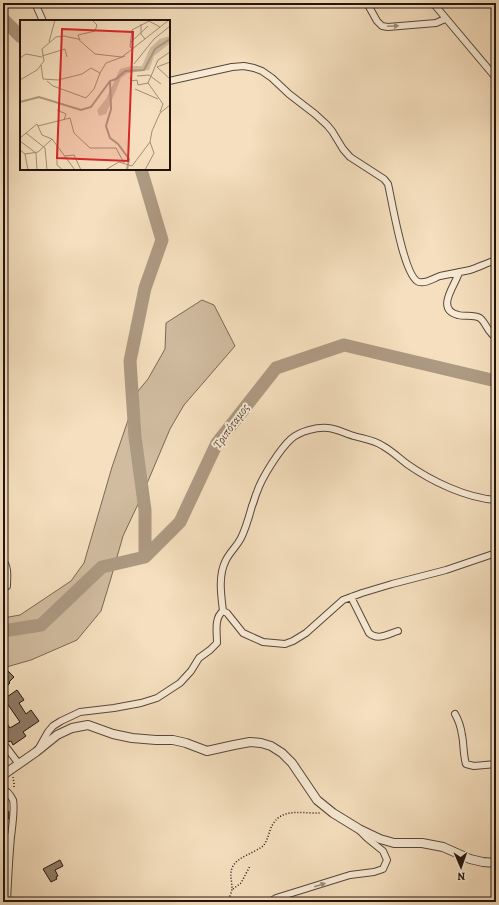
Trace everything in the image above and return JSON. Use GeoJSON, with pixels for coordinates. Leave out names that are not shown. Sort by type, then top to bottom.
{"type":"FeatureCollection","features":[{"type":"Feature","properties":{"kind":"street"},"geometry":{"type":"LineString","coordinates":[[43,3],[36,5],[43,20]]}},
{"type":"Feature","properties":{"kind":"street"},"geometry":{"type":"LineString","coordinates":[[367,3],[376,21],[382,26],[388,27],[436,23],[445,19]]}},
{"type":"Feature","properties":{"kind":"street"},"geometry":{"type":"LineString","coordinates":[[433,3],[496,78]]}},
{"type":"Feature","properties":{"kind":"street"},"geometry":{"type":"LineString","coordinates":[[170,81],[232,67],[244,66],[262,71],[272,78],[289,94],[328,125],[343,149],[350,157],[384,179],[388,184],[403,252],[413,278],[418,282],[424,282],[434,278],[471,270],[496,260]]}},
{"type":"Feature","properties":{"kind":"street"},"geometry":{"type":"LineString","coordinates":[[459,272],[451,287],[448,299],[450,311],[456,315],[473,316],[479,318],[485,324],[490,333],[496,337]]}},
{"type":"Feature","properties":{"kind":"street"},"geometry":{"type":"LineString","coordinates":[[496,500],[472,496],[429,478],[405,463],[383,445],[373,441],[329,428],[309,430],[292,438],[273,462],[257,491],[248,522],[241,538],[226,560],[221,576],[221,599],[223,611],[227,613],[243,633],[263,642],[285,644],[306,633],[343,600],[392,584],[446,570],[496,553]]}},
{"type":"Feature","properties":{"kind":"street"},"geometry":{"type":"LineString","coordinates":[[3,561],[7,570],[7,586]]}},
{"type":"Feature","properties":{"kind":"street"},"geometry":{"type":"LineString","coordinates":[[352,597],[369,633],[372,636],[377,637],[398,631]]}},
{"type":"Feature","properties":{"kind":"street"},"geometry":{"type":"LineString","coordinates":[[36,752],[48,732],[53,726],[61,721],[80,712],[114,708],[141,703],[157,698],[180,683],[191,671],[199,658],[217,643],[217,624],[219,614],[223,611]]}},
{"type":"Feature","properties":{"kind":"street"},"geometry":{"type":"LineString","coordinates":[[456,714],[463,736],[464,757],[466,764],[474,766],[496,764]]}},
{"type":"Feature","properties":{"kind":"street"},"geometry":{"type":"LineString","coordinates":[[3,775],[57,735],[72,728],[88,725],[113,734],[132,738],[186,742],[207,751],[250,742],[261,743],[271,746],[282,753],[292,762],[317,800],[354,826],[380,839],[394,843],[422,843],[443,847],[470,859],[496,863]]}},
{"type":"Feature","properties":{"kind":"street"},"geometry":{"type":"LineString","coordinates":[[3,743],[19,764]]}},
{"type":"Feature","properties":{"kind":"street"},"geometry":{"type":"LineString","coordinates":[[3,789],[10,795],[13,801],[13,823],[7,902]]}},
{"type":"Feature","properties":{"kind":"street"},"geometry":{"type":"LineString","coordinates":[[270,902],[276,898],[350,875],[374,872],[383,868],[387,860],[383,851],[354,826]]}},
{"type":"Feature","properties":{"kind":"street"},"geometry":{"type":"LineString","coordinates":[[3,842],[11,835]]}},
{"type":"Feature","properties":{"kind":"path"},"geometry":{"type":"LineString","coordinates":[[10,770],[13,775],[14,783],[13,801]]}},
{"type":"Feature","properties":{"kind":"path"},"geometry":{"type":"LineString","coordinates":[[228,902],[232,889],[232,868],[236,861],[264,845],[274,823],[283,815],[295,812],[313,814],[333,812]]}},
{"type":"Feature","properties":{"kind":"path"},"geometry":{"type":"LineString","coordinates":[[232,889],[241,883],[250,866]]}},
{"type":"Feature","properties":{"kind":"shaded area"},"geometry":{"type":"Polygon","coordinates":[[[202,300],[214,305],[235,346],[184,405],[170,429],[123,536],[101,611],[77,640],[31,660],[3,668],[3,618],[20,615],[71,581],[84,563],[112,467],[138,391],[148,379],[165,349],[166,323],[202,300]]]}},
{"type":"Feature","properties":{"kind":"building"},"geometry":{"type":"Polygon","coordinates":[[[3,671],[8,671],[14,677],[3,690],[3,671]]]}},
{"type":"Feature","properties":{"kind":"building"},"geometry":{"type":"Polygon","coordinates":[[[17,690],[24,700],[19,703],[26,714],[31,710],[39,721],[23,732],[26,736],[13,745],[11,741],[8,742],[3,739],[3,718],[10,728],[20,722],[4,699],[17,690]]]}},
{"type":"Feature","properties":{"kind":"building"},"geometry":{"type":"Polygon","coordinates":[[[3,808],[9,812],[9,818],[3,825],[3,808]]]}},
{"type":"Feature","properties":{"kind":"building"},"geometry":{"type":"Polygon","coordinates":[[[60,860],[63,866],[55,870],[58,876],[56,877],[57,879],[51,882],[43,869],[60,860]]]}},
{"type":"Feature","properties":{"kind":"waterway"},"geometry":{"type":"LineString","coordinates":[[3,19],[20,36]]}},
{"type":"Feature","properties":{"kind":"waterway"},"geometry":{"type":"LineString","coordinates":[[141,170],[162,240],[145,288],[130,361],[135,437],[145,510],[145,557]]}},
{"type":"Feature","properties":{"kind":"waterway","name":"Τριπόταμος"},"geometry":{"type":"LineString","coordinates":[[3,631],[41,625],[102,567],[145,557],[180,522],[217,443],[276,368],[344,345],[496,381]]}}]}
